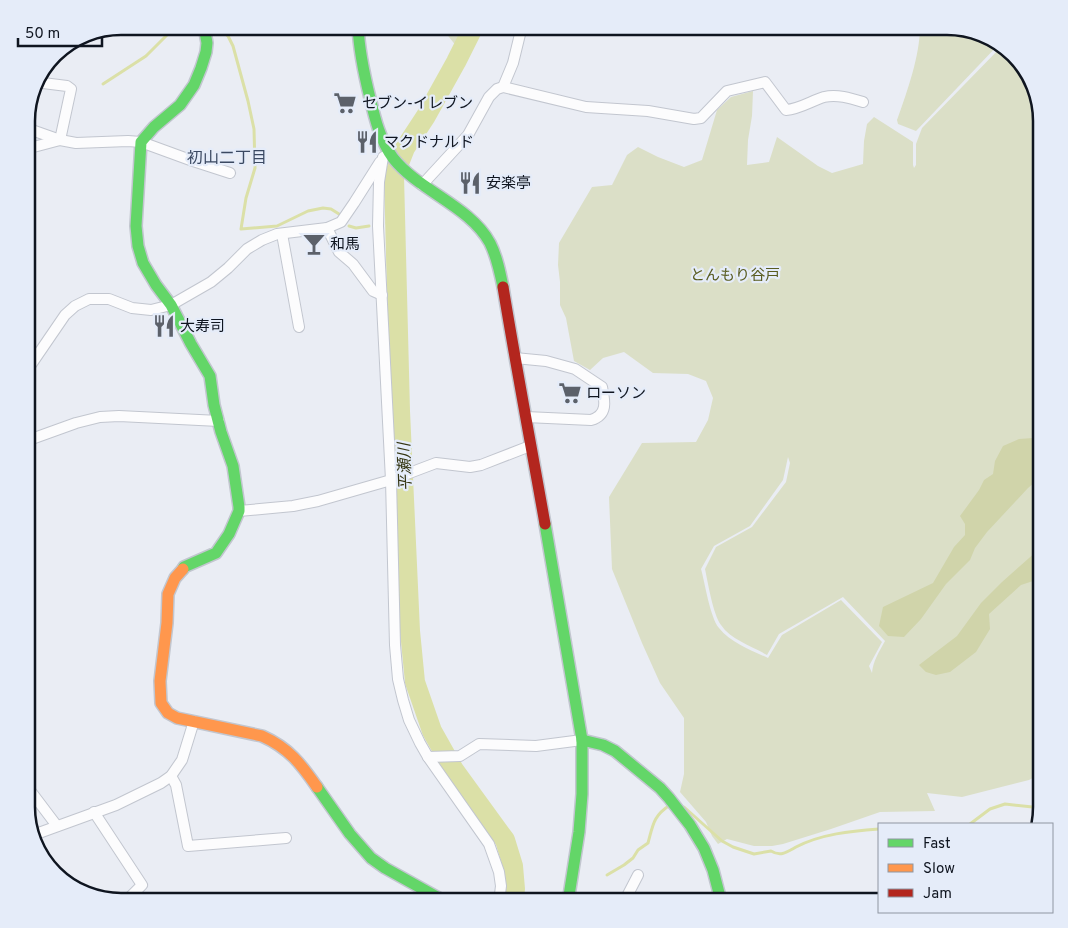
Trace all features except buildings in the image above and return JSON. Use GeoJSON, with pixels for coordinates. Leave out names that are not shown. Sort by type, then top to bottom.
{"type":"FeatureCollection","features":[{"type":"Feature","properties":{"kind":"street"},"geometry":{"type":"LineString","coordinates":[[206,35],[206,50],[191,91],[182,103],[146,135],[141,142],[136,226],[138,246],[143,263],[171,305],[210,376],[214,405],[233,466],[239,511],[230,534],[216,553],[184,567],[175,578],[168,594],[167,623],[160,681],[160,703],[168,713],[177,718],[262,736],[275,741],[290,752],[304,769],[336,816],[368,856],[384,868],[428,892]]}},
{"type":"Feature","properties":{"kind":"street"},"geometry":{"type":"LineString","coordinates":[[358,35],[364,74],[376,124],[387,153],[405,171],[468,218],[480,230],[490,243],[500,270],[582,740],[582,794],[579,832],[569,893]]}},
{"type":"Feature","properties":{"kind":"street"},"geometry":{"type":"LineString","coordinates":[[503,87],[513,63],[520,35]]}},
{"type":"Feature","properties":{"kind":"street"},"geometry":{"type":"LineString","coordinates":[[422,185],[468,136],[489,97],[497,89],[503,87],[586,107],[648,111],[694,119],[701,118],[727,90],[764,82],[786,110],[794,109],[825,97],[841,96],[863,102]]}},
{"type":"Feature","properties":{"kind":"street"},"geometry":{"type":"LineString","coordinates":[[44,83],[67,86],[71,89],[60,140]]}},
{"type":"Feature","properties":{"kind":"street"},"geometry":{"type":"LineString","coordinates":[[35,131],[60,140],[76,143],[128,140],[141,142],[230,173]]}},
{"type":"Feature","properties":{"kind":"street"},"geometry":{"type":"LineString","coordinates":[[35,147],[60,140]]}},
{"type":"Feature","properties":{"kind":"street"},"geometry":{"type":"LineString","coordinates":[[35,359],[66,315],[75,306],[89,299],[110,299],[132,308],[151,310],[171,305],[211,282],[247,249],[262,240],[277,234],[327,228],[341,222],[387,153]]}},
{"type":"Feature","properties":{"kind":"street"},"geometry":{"type":"LineString","coordinates":[[387,153],[378,182],[378,226],[393,479],[395,645],[398,679],[402,700],[420,743],[489,844],[499,872],[501,893]]}},
{"type":"Feature","properties":{"kind":"street"},"geometry":{"type":"LineString","coordinates":[[327,228],[339,252],[354,264],[373,291],[382,295]]}},
{"type":"Feature","properties":{"kind":"street"},"geometry":{"type":"LineString","coordinates":[[282,234],[299,327]]}},
{"type":"Feature","properties":{"kind":"street"},"geometry":{"type":"LineString","coordinates":[[515,358],[546,361],[575,369],[602,387],[605,403],[598,418],[591,420],[526,417]]}},
{"type":"Feature","properties":{"kind":"street"},"geometry":{"type":"LineString","coordinates":[[35,438],[100,416],[219,420]]}},
{"type":"Feature","properties":{"kind":"street"},"geometry":{"type":"LineString","coordinates":[[239,511],[318,501],[393,479],[436,463],[470,467],[481,465],[530,446]]}},
{"type":"Feature","properties":{"kind":"street"},"geometry":{"type":"LineString","coordinates":[[39,833],[116,805],[161,784],[171,776],[182,760],[194,721]]}},
{"type":"Feature","properties":{"kind":"street"},"geometry":{"type":"LineString","coordinates":[[429,757],[459,756],[479,744],[536,746],[582,740],[603,745],[615,751],[660,788],[690,825],[704,848],[713,870],[719,893]]}},
{"type":"Feature","properties":{"kind":"street"},"geometry":{"type":"LineString","coordinates":[[171,776],[176,785],[188,846],[286,838]]}},
{"type":"Feature","properties":{"kind":"street"},"geometry":{"type":"LineString","coordinates":[[35,797],[56,826]]}},
{"type":"Feature","properties":{"kind":"street"},"geometry":{"type":"LineString","coordinates":[[94,812],[142,885],[134,893]]}},
{"type":"Feature","properties":{"kind":"street"},"geometry":{"type":"LineString","coordinates":[[629,893],[638,875]]}},
{"type":"Feature","properties":{"kind":"green space"},"geometry":{"type":"Polygon","coordinates":[[[447,35],[463,35],[457,47],[447,35]]]}},
{"type":"Feature","properties":{"kind":"green space"},"geometry":{"type":"Polygon","coordinates":[[[919,35],[964,37],[994,49],[916,131],[898,124],[897,120],[909,86],[919,35]]]}},
{"type":"Feature","properties":{"kind":"green space","name":"とんもり谷戸"},"geometry":{"type":"Polygon","coordinates":[[[997,51],[1004,56],[1024,83],[1031,104],[1033,121],[1033,778],[962,797],[927,793],[935,811],[880,812],[783,844],[754,846],[727,839],[718,844],[706,822],[680,792],[684,774],[684,718],[660,683],[612,569],[609,497],[642,443],[696,442],[708,420],[713,398],[706,381],[688,374],[653,373],[624,352],[603,358],[590,370],[574,361],[566,318],[560,305],[559,243],[592,187],[612,185],[627,155],[638,147],[684,167],[702,160],[717,110],[731,97],[753,91],[747,165],[769,162],[777,137],[818,166],[832,173],[863,164],[867,124],[874,117],[913,142],[914,168],[916,165],[916,144],[922,128],[997,51]],[[788,457],[783,480],[750,526],[714,546],[701,569],[708,600],[716,623],[729,638],[768,658],[782,635],[841,600],[882,642],[869,666],[872,673],[875,661],[885,641],[843,597],[779,634],[767,655],[730,635],[718,620],[705,569],[716,547],[752,527],[786,482],[790,463],[788,457]]]}},
{"type":"Feature","properties":{"kind":"green space"},"geometry":{"type":"Polygon","coordinates":[[[1033,438],[1033,484],[987,532],[975,548],[970,560],[946,584],[921,619],[904,637],[888,636],[879,626],[883,607],[933,583],[954,547],[965,535],[965,524],[960,516],[984,480],[993,474],[995,461],[1003,446],[1019,439],[1033,438]]]}},
{"type":"Feature","properties":{"kind":"green space"},"geometry":{"type":"Polygon","coordinates":[[[1033,555],[1033,581],[1021,585],[989,614],[990,629],[976,652],[950,672],[936,675],[926,672],[919,665],[957,636],[981,603],[1033,555]]]}},
{"type":"Feature","properties":{"kind":"waterway"},"geometry":{"type":"LineString","coordinates":[[103,84],[146,56],[167,35]]}},
{"type":"Feature","properties":{"kind":"waterway"},"geometry":{"type":"LineString","coordinates":[[227,35],[233,46],[254,129],[255,168],[246,198],[241,229],[277,226],[308,211],[323,208],[331,209],[339,214]]}},
{"type":"Feature","properties":{"kind":"waterway","name":"平瀬川"},"geometry":{"type":"LineString","coordinates":[[470,35],[426,116],[405,148],[394,176],[400,411],[410,631],[415,682],[432,731],[454,770],[505,840],[513,866],[514,893]]}},
{"type":"Feature","properties":{"kind":"waterway"},"geometry":{"type":"LineString","coordinates":[[387,223],[395,222]]}},
{"type":"Feature","properties":{"kind":"waterway"},"geometry":{"type":"LineString","coordinates":[[349,226],[356,228],[369,226]]}},
{"type":"Feature","properties":{"kind":"waterway"},"geometry":{"type":"LineString","coordinates":[[971,823],[990,809],[1005,804],[1033,807]]}},
{"type":"Feature","properties":{"kind":"waterway"},"geometry":{"type":"LineString","coordinates":[[607,875],[633,858],[638,850],[648,843],[657,817],[670,805]]}},
{"type":"Feature","properties":{"kind":"waterway"},"geometry":{"type":"LineString","coordinates":[[684,807],[722,841],[754,854],[771,851],[778,854],[784,853],[826,836],[878,829]]}},
{"type":"Feature","properties":{"kind":"traffic: fast"},"geometry":{"type":"LineString","coordinates":[[183,569],[216,553],[229,534],[239,507],[233,466],[214,405],[210,376],[171,305],[143,263],[138,246],[136,226],[141,142],[154,127],[180,105],[194,85],[206,52],[206,35]]}},
{"type":"Feature","properties":{"kind":"traffic: fast"},"geometry":{"type":"LineString","coordinates":[[358,35],[362,62],[372,106],[378,129],[388,151],[404,170],[470,219],[481,230],[495,254],[503,287]]}},
{"type":"Feature","properties":{"kind":"traffic: fast"},"geometry":{"type":"LineString","coordinates":[[545,524],[582,740],[582,794],[579,832],[569,893]]}},
{"type":"Feature","properties":{"kind":"traffic: fast"},"geometry":{"type":"LineString","coordinates":[[582,740],[603,745],[615,751],[660,788],[669,798],[690,825],[704,848],[713,870],[719,893]]}},
{"type":"Feature","properties":{"kind":"traffic: fast"},"geometry":{"type":"LineString","coordinates":[[317,787],[350,834],[371,858],[430,893]]}},
{"type":"Feature","properties":{"kind":"traffic: slow"},"geometry":{"type":"LineString","coordinates":[[183,569],[175,578],[168,594],[167,623],[160,681],[161,703],[168,713],[177,718],[262,736],[280,746],[294,757],[317,787]]}},
{"type":"Feature","properties":{"kind":"traffic: jam"},"geometry":{"type":"LineString","coordinates":[[503,287],[545,524]]}},
{"type":"Feature","properties":{"kind":"place","name":"セブン-イレブン"},"geometry":{"type":"Point","coordinates":[345,103]}},
{"type":"Feature","properties":{"kind":"place","name":"マクドナルド"},"geometry":{"type":"Point","coordinates":[367,142]}},
{"type":"Feature","properties":{"kind":"place","name":"安楽亭"},"geometry":{"type":"Point","coordinates":[470,183]}},
{"type":"Feature","properties":{"kind":"place","name":"和馬"},"geometry":{"type":"Point","coordinates":[314,244]}},
{"type":"Feature","properties":{"kind":"place","name":"大寿司"},"geometry":{"type":"Point","coordinates":[164,326]}},
{"type":"Feature","properties":{"kind":"place","name":"ローソン"},"geometry":{"type":"Point","coordinates":[570,393]}},
{"type":"Feature","properties":{"kind":"district","name":"初山二丁目"},"geometry":{"type":"Point","coordinates":[227,157]}}]}
